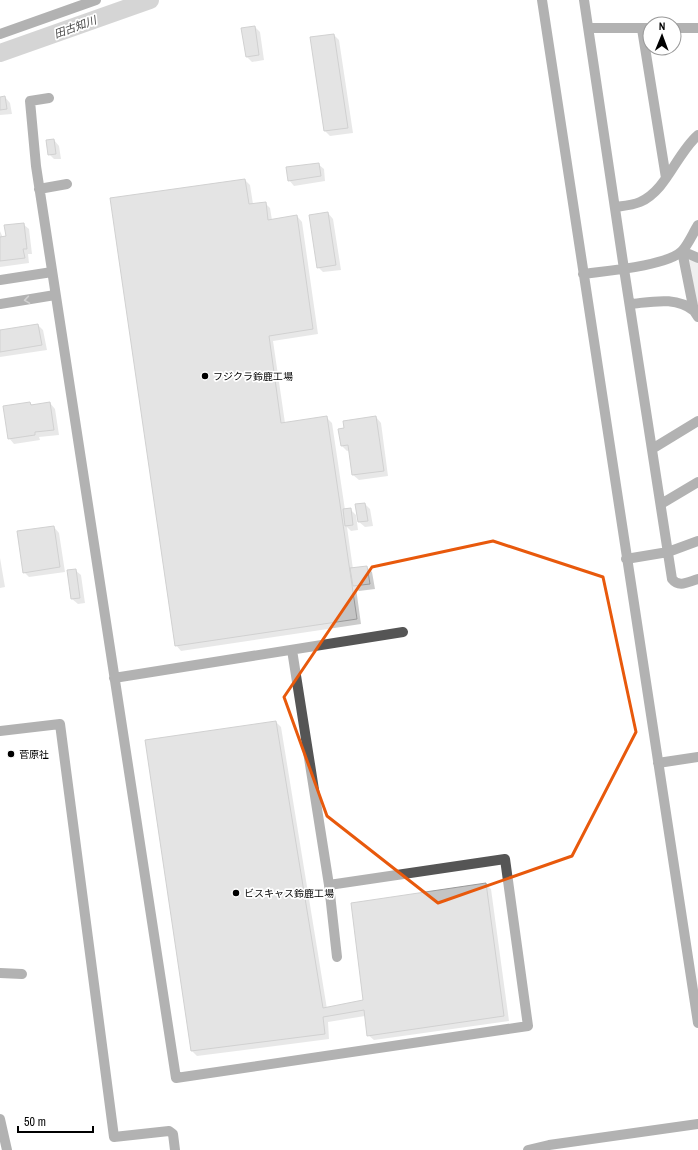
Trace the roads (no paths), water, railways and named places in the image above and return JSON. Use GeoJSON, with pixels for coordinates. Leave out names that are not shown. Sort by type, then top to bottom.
{"type":"FeatureCollection","features":[{"type":"Feature","properties":{"kind":"street"},"geometry":{"type":"LineString","coordinates":[[542,0],[658,763],[693,958],[698,1022]]}},
{"type":"Feature","properties":{"kind":"street"},"geometry":{"type":"LineString","coordinates":[[584,0],[672,579],[675,583],[682,585],[698,579]]}},
{"type":"Feature","properties":{"kind":"street"},"geometry":{"type":"LineString","coordinates":[[0,34],[92,1]]}},
{"type":"Feature","properties":{"kind":"street"},"geometry":{"type":"LineString","coordinates":[[589,28],[642,29]]}},
{"type":"Feature","properties":{"kind":"street"},"geometry":{"type":"LineString","coordinates":[[682,28],[698,28]]}},
{"type":"Feature","properties":{"kind":"street"},"geometry":{"type":"LineString","coordinates":[[650,56],[666,178]]}},
{"type":"Feature","properties":{"kind":"street"},"geometry":{"type":"LineString","coordinates":[[49,98],[30,101],[39,189],[176,1078],[528,1026],[505,859],[329,885]]}},
{"type":"Feature","properties":{"kind":"street"},"geometry":{"type":"LineString","coordinates":[[616,207],[640,202],[651,195],[666,178],[682,152],[698,135]]}},
{"type":"Feature","properties":{"kind":"street"},"geometry":{"type":"LineString","coordinates":[[39,189],[67,184]]}},
{"type":"Feature","properties":{"kind":"street"},"geometry":{"type":"LineString","coordinates":[[583,274],[624,269],[675,257],[682,251],[698,225]]}},
{"type":"Feature","properties":{"kind":"street"},"geometry":{"type":"LineString","coordinates":[[682,251],[698,258]]}},
{"type":"Feature","properties":{"kind":"street"},"geometry":{"type":"LineString","coordinates":[[682,251],[696,314]]}},
{"type":"Feature","properties":{"kind":"street"},"geometry":{"type":"LineString","coordinates":[[0,280],[52,272]]}},
{"type":"Feature","properties":{"kind":"street"},"geometry":{"type":"LineString","coordinates":[[0,304],[55,296]]}},
{"type":"Feature","properties":{"kind":"street"},"geometry":{"type":"LineString","coordinates":[[630,304],[676,302],[687,305],[696,314]]}},
{"type":"Feature","properties":{"kind":"street"},"geometry":{"type":"LineString","coordinates":[[652,449],[698,421]]}},
{"type":"Feature","properties":{"kind":"street"},"geometry":{"type":"LineString","coordinates":[[661,504],[698,482]]}},
{"type":"Feature","properties":{"kind":"street"},"geometry":{"type":"LineString","coordinates":[[626,559],[668,552],[698,541]]}},
{"type":"Feature","properties":{"kind":"street"},"geometry":{"type":"LineString","coordinates":[[114,678],[403,632]]}},
{"type":"Feature","properties":{"kind":"street"},"geometry":{"type":"LineString","coordinates":[[292,650],[329,885],[337,956]]}},
{"type":"Feature","properties":{"kind":"street"},"geometry":{"type":"LineString","coordinates":[[0,731],[60,724],[114,1137],[170,1131],[173,1134],[175,1150]]}},
{"type":"Feature","properties":{"kind":"street"},"geometry":{"type":"LineString","coordinates":[[658,763],[698,757]]}},
{"type":"Feature","properties":{"kind":"street"},"geometry":{"type":"LineString","coordinates":[[0,973],[22,974]]}},
{"type":"Feature","properties":{"kind":"street"},"geometry":{"type":"LineString","coordinates":[[0,1119],[7,1150]]}},
{"type":"Feature","properties":{"kind":"street"},"geometry":{"type":"LineString","coordinates":[[528,1150],[540,1149],[549,1145],[698,1124]]}},
{"type":"Feature","properties":{"kind":"waterway","name":"田古知川"},"geometry":{"type":"LineString","coordinates":[[0,53],[150,0]]}},
{"type":"Feature","properties":{"kind":"place","name":"フジクラ鈴鹿工場"},"geometry":{"type":"Point","coordinates":[205,376]}},
{"type":"Feature","properties":{"kind":"place","name":"菅原社"},"geometry":{"type":"Point","coordinates":[11,754]}},
{"type":"Feature","properties":{"kind":"place","name":"ビスキャス鈴鹿工場"},"geometry":{"type":"Point","coordinates":[236,893]}}]}
